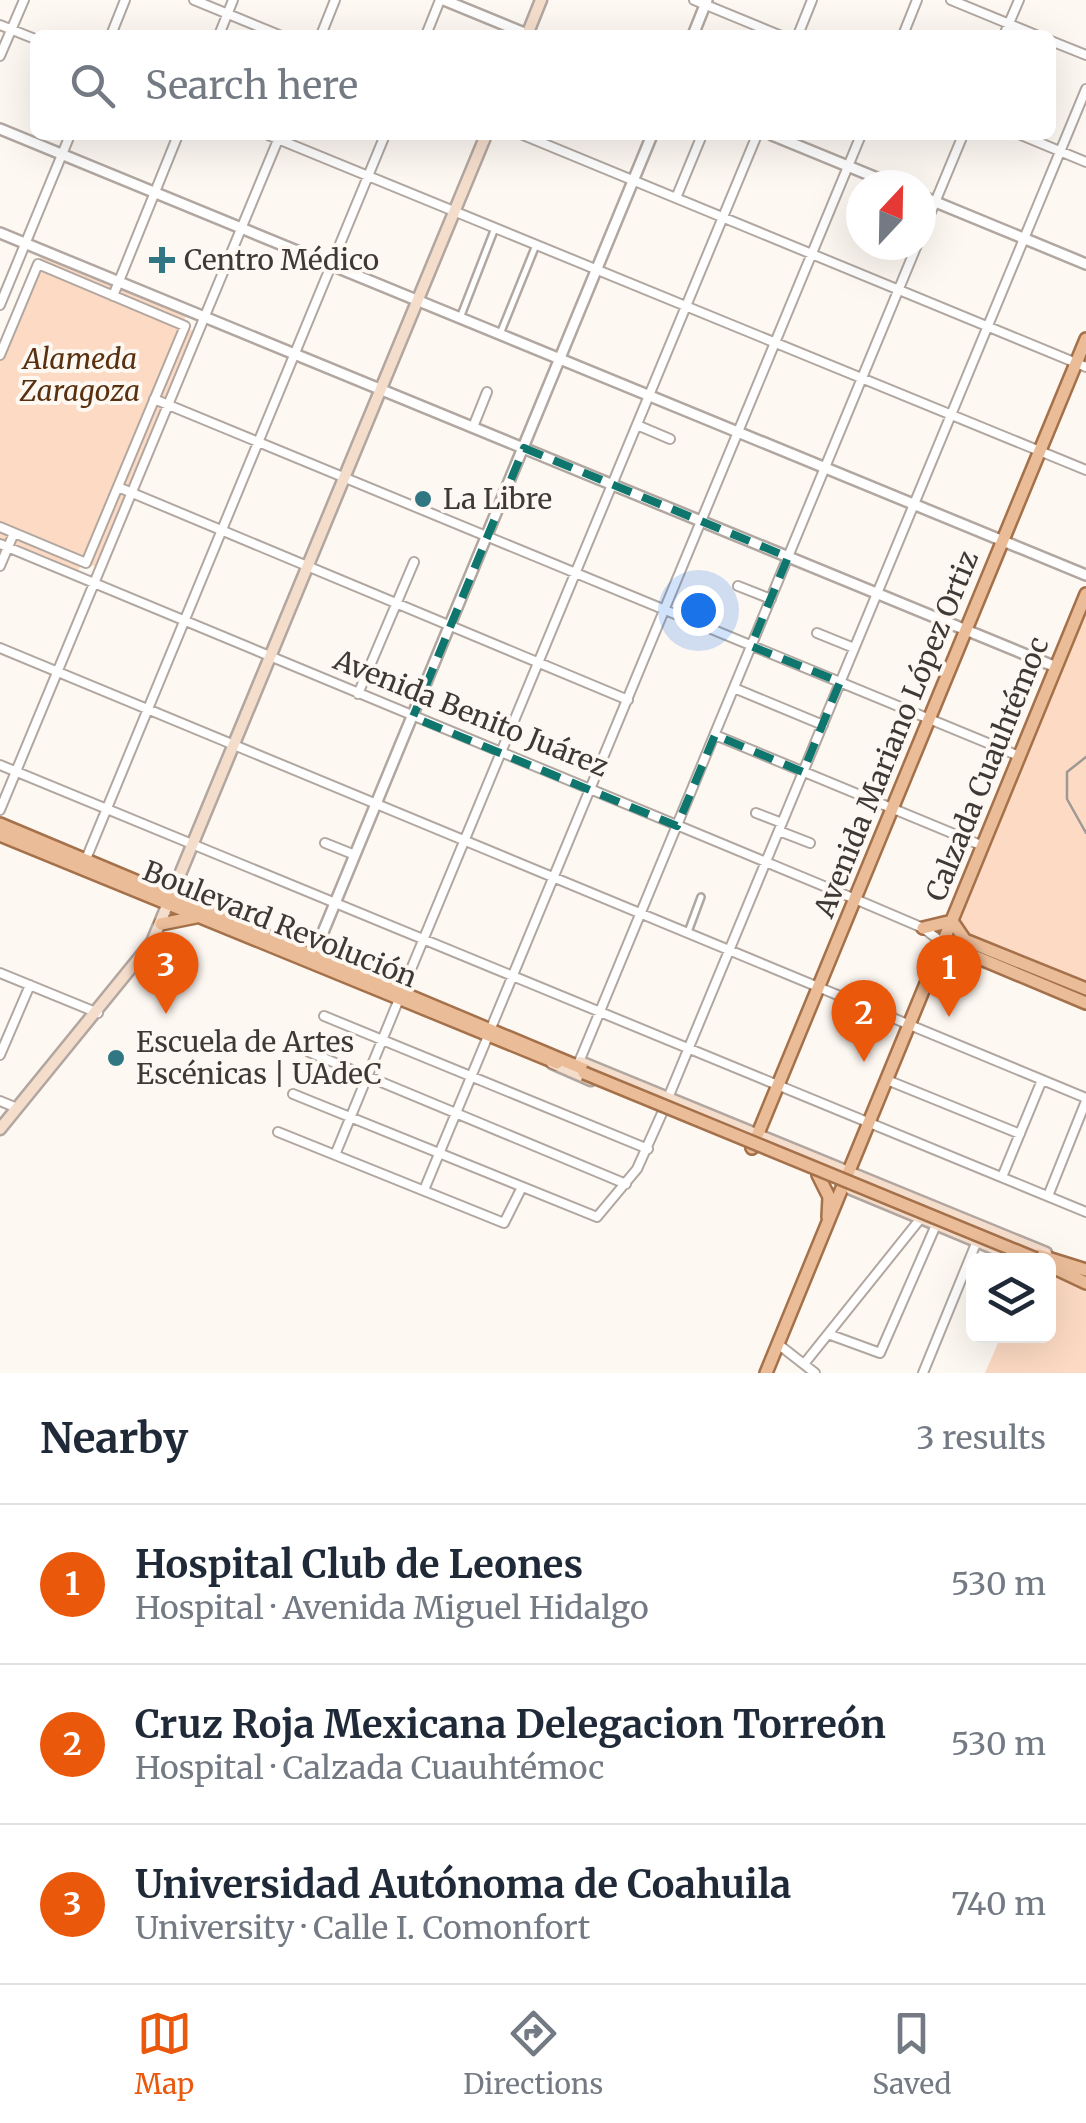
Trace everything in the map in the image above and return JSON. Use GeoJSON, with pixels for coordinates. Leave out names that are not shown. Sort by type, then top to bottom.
{"type":"FeatureCollection","features":[{"type":"Feature","properties":{"kind":"main road"},"geometry":{"type":"LineString","coordinates":[[530,30],[541,0]]}},
{"type":"Feature","properties":{"kind":"main road"},"geometry":{"type":"LineString","coordinates":[[0,1129],[139,962],[161,924],[484,140]]}},
{"type":"Feature","properties":{"kind":"main road","name":"Avenida Mariano López Ortiz"},"geometry":{"type":"LineString","coordinates":[[752,1148],[1040,452],[1081,365],[1086,340]]}},
{"type":"Feature","properties":{"kind":"main road","name":"Calzada Cuauhtémoc"},"geometry":{"type":"LineString","coordinates":[[766,1373],[793,1317],[828,1217],[850,1172],[1086,594]]}},
{"type":"Feature","properties":{"kind":"main road"},"geometry":{"type":"LineString","coordinates":[[0,824],[171,900],[314,954],[663,1111],[1004,1253]]}},
{"type":"Feature","properties":{"kind":"main road","name":"Boulevard Revolución"},"geometry":{"type":"LineString","coordinates":[[0,836],[171,900],[198,916],[401,995]]}},
{"type":"Feature","properties":{"kind":"main road"},"geometry":{"type":"LineString","coordinates":[[161,924],[198,916]]}},
{"type":"Feature","properties":{"kind":"main road"},"geometry":{"type":"LineString","coordinates":[[922,928],[952,921]]}},
{"type":"Feature","properties":{"kind":"main road","name":"Avenida Benito Juárez"},"geometry":{"type":"LineString","coordinates":[[952,921],[966,940],[1082,994]]}},
{"type":"Feature","properties":{"kind":"main road","name":"Avenida Benito Juárez"},"geometry":{"type":"LineString","coordinates":[[943,943],[1082,994]]}},
{"type":"Feature","properties":{"kind":"main road"},"geometry":{"type":"LineString","coordinates":[[543,1054],[758,1134],[1081,1275]]}},
{"type":"Feature","properties":{"kind":"main road"},"geometry":{"type":"LineString","coordinates":[[583,1068],[1021,1253]]}},
{"type":"Feature","properties":{"kind":"main road"},"geometry":{"type":"LineString","coordinates":[[818,1175],[829,1198],[828,1217]]}},
{"type":"Feature","properties":{"kind":"main road"},"geometry":{"type":"LineString","coordinates":[[893,1206],[898,1192]]}},
{"type":"Feature","properties":{"kind":"main road"},"geometry":{"type":"LineString","coordinates":[[1056,1267],[1081,1275]]}},
{"type":"Feature","properties":{"kind":"main road"},"geometry":{"type":"LineString","coordinates":[[1056,1267],[1081,1275]]}},
{"type":"Feature","properties":{"kind":"street"},"geometry":{"type":"LineString","coordinates":[[0,56],[24,0]]}},
{"type":"Feature","properties":{"kind":"street"},"geometry":{"type":"LineString","coordinates":[[113,30],[126,0]]}},
{"type":"Feature","properties":{"kind":"street"},"geometry":{"type":"LineString","coordinates":[[194,0],[267,30]]}},
{"type":"Feature","properties":{"kind":"street"},"geometry":{"type":"LineString","coordinates":[[221,30],[233,0]]}},
{"type":"Feature","properties":{"kind":"street"},"geometry":{"type":"LineString","coordinates":[[323,30],[335,0]]}},
{"type":"Feature","properties":{"kind":"street"},"geometry":{"type":"LineString","coordinates":[[428,30],[442,0],[516,30]]}},
{"type":"Feature","properties":{"kind":"street"},"geometry":{"type":"LineString","coordinates":[[694,0],[768,30]]}},
{"type":"Feature","properties":{"kind":"street"},"geometry":{"type":"LineString","coordinates":[[800,30],[812,0]]}},
{"type":"Feature","properties":{"kind":"street"},"geometry":{"type":"LineString","coordinates":[[904,30],[917,0]]}},
{"type":"Feature","properties":{"kind":"street"},"geometry":{"type":"LineString","coordinates":[[951,0],[1024,30]]}},
{"type":"Feature","properties":{"kind":"street"},"geometry":{"type":"LineString","coordinates":[[1006,30],[1019,0]]}},
{"type":"Feature","properties":{"kind":"street"},"geometry":{"type":"LineString","coordinates":[[695,30],[706,2]]}},
{"type":"Feature","properties":{"kind":"street"},"geometry":{"type":"LineString","coordinates":[[0,25],[30,37]]}},
{"type":"Feature","properties":{"kind":"street"},"geometry":{"type":"LineString","coordinates":[[1056,43],[1086,56]]}},
{"type":"Feature","properties":{"kind":"street"},"geometry":{"type":"LineString","coordinates":[[668,1098],[1086,89]]}},
{"type":"Feature","properties":{"kind":"street"},"geometry":{"type":"LineString","coordinates":[[0,129],[1086,575]]}},
{"type":"Feature","properties":{"kind":"street"},"geometry":{"type":"LineString","coordinates":[[0,304],[68,140]]}},
{"type":"Feature","properties":{"kind":"street"},"geometry":{"type":"LineString","coordinates":[[113,296],[176,140]]}},
{"type":"Feature","properties":{"kind":"street"},"geometry":{"type":"LineString","coordinates":[[0,810],[278,140]]}},
{"type":"Feature","properties":{"kind":"street"},"geometry":{"type":"LineString","coordinates":[[286,140],[1086,470]]}},
{"type":"Feature","properties":{"kind":"street"},"geometry":{"type":"LineString","coordinates":[[86,859],[383,140]]}},
{"type":"Feature","properties":{"kind":"street"},"geometry":{"type":"LineString","coordinates":[[534,140],[1081,365]]}},
{"type":"Feature","properties":{"kind":"street"},"geometry":{"type":"LineString","coordinates":[[314,954],[650,140]]}},
{"type":"Feature","properties":{"kind":"street"},"geometry":{"type":"LineString","coordinates":[[676,198],[700,140]]}},
{"type":"Feature","properties":{"kind":"street"},"geometry":{"type":"LineString","coordinates":[[334,1154],[755,140]]}},
{"type":"Feature","properties":{"kind":"street"},"geometry":{"type":"LineString","coordinates":[[784,140],[858,170]]}},
{"type":"Feature","properties":{"kind":"street"},"geometry":{"type":"LineString","coordinates":[[424,1190],[859,140]]}},
{"type":"Feature","properties":{"kind":"street"},"geometry":{"type":"LineString","coordinates":[[936,200],[961,140]]}},
{"type":"Feature","properties":{"kind":"street"},"geometry":{"type":"LineString","coordinates":[[1033,140],[1086,162]]}},
{"type":"Feature","properties":{"kind":"street"},"geometry":{"type":"LineString","coordinates":[[936,202],[1086,264]]}},
{"type":"Feature","properties":{"kind":"street"},"geometry":{"type":"LineString","coordinates":[[460,318],[495,228]]}},
{"type":"Feature","properties":{"kind":"street"},"geometry":{"type":"LineString","coordinates":[[0,233],[1056,667]]}},
{"type":"Feature","properties":{"kind":"street"},"geometry":{"type":"LineString","coordinates":[[25,243],[38,264],[185,326]]}},
{"type":"Feature","properties":{"kind":"street"},"geometry":{"type":"LineString","coordinates":[[500,334],[536,244]]}},
{"type":"Feature","properties":{"kind":"street"},"geometry":{"type":"LineString","coordinates":[[583,1068],[600,1012],[911,260]]}},
{"type":"Feature","properties":{"kind":"street"},"geometry":{"type":"LineString","coordinates":[[0,354],[4,336],[38,264]]}},
{"type":"Feature","properties":{"kind":"street"},"geometry":{"type":"LineString","coordinates":[[94,583],[86,563],[185,326],[204,317]]}},
{"type":"Feature","properties":{"kind":"street"},"geometry":{"type":"LineString","coordinates":[[473,427],[487,392]]}},
{"type":"Feature","properties":{"kind":"street"},"geometry":{"type":"LineString","coordinates":[[154,400],[1019,756]]}},
{"type":"Feature","properties":{"kind":"street"},"geometry":{"type":"LineString","coordinates":[[637,425],[670,440]]}},
{"type":"Feature","properties":{"kind":"street"},"geometry":{"type":"LineString","coordinates":[[118,487],[628,700]]}},
{"type":"Feature","properties":{"kind":"street"},"geometry":{"type":"LineString","coordinates":[[0,527],[86,563]]}},
{"type":"Feature","properties":{"kind":"street"},"geometry":{"type":"LineString","coordinates":[[0,566],[4,546],[14,533]]}},
{"type":"Feature","properties":{"kind":"street","name":"Avenida Benito Juárez"},"geometry":{"type":"LineString","coordinates":[[4,546],[855,899],[922,928],[943,943]]}},
{"type":"Feature","properties":{"kind":"street"},"geometry":{"type":"LineString","coordinates":[[358,694],[414,562]]}},
{"type":"Feature","properties":{"kind":"street"},"geometry":{"type":"LineString","coordinates":[[738,586],[771,599]]}},
{"type":"Feature","properties":{"kind":"street"},"geometry":{"type":"LineString","coordinates":[[817,632],[854,648]]}},
{"type":"Feature","properties":{"kind":"street"},"geometry":{"type":"LineString","coordinates":[[0,648],[1086,1099],[1048,1196]]}},
{"type":"Feature","properties":{"kind":"street"},"geometry":{"type":"LineString","coordinates":[[734,688],[822,725]]}},
{"type":"Feature","properties":{"kind":"street"},"geometry":{"type":"LineString","coordinates":[[714,735],[983,846]]}},
{"type":"Feature","properties":{"kind":"street"},"geometry":{"type":"LineString","coordinates":[[0,765],[1086,1212]]}},
{"type":"Feature","properties":{"kind":"street"},"geometry":{"type":"LineString","coordinates":[[756,813],[810,843]]}},
{"type":"Feature","properties":{"kind":"street"},"geometry":{"type":"LineString","coordinates":[[325,843],[355,855]]}},
{"type":"Feature","properties":{"kind":"street"},"geometry":{"type":"LineString","coordinates":[[688,932],[702,897]]}},
{"type":"Feature","properties":{"kind":"street"},"geometry":{"type":"LineString","coordinates":[[0,973],[98,1014]]}},
{"type":"Feature","properties":{"kind":"street"},"geometry":{"type":"LineString","coordinates":[[0,1055],[30,985]]}},
{"type":"Feature","properties":{"kind":"street"},"geometry":{"type":"LineString","coordinates":[[324,1016],[648,1149]]}},
{"type":"Feature","properties":{"kind":"street"},"geometry":{"type":"LineString","coordinates":[[309,1052],[626,1184]]}},
{"type":"Feature","properties":{"kind":"street"},"geometry":{"type":"LineString","coordinates":[[886,1080],[1020,1134]]}},
{"type":"Feature","properties":{"kind":"street"},"geometry":{"type":"LineString","coordinates":[[1002,1177],[1042,1080]]}},
{"type":"Feature","properties":{"kind":"street"},"geometry":{"type":"LineString","coordinates":[[293,1094],[597,1217],[626,1184],[648,1149],[663,1111]]}},
{"type":"Feature","properties":{"kind":"street"},"geometry":{"type":"LineString","coordinates":[[0,1101],[17,1108]]}},
{"type":"Feature","properties":{"kind":"street"},"geometry":{"type":"LineString","coordinates":[[278,1132],[505,1223],[522,1187]]}},
{"type":"Feature","properties":{"kind":"street"},"geometry":{"type":"LineString","coordinates":[[804,1364],[921,1218]]}},
{"type":"Feature","properties":{"kind":"street"},"geometry":{"type":"LineString","coordinates":[[828,1334],[880,1353],[936,1224]]}},
{"type":"Feature","properties":{"kind":"street"},"geometry":{"type":"LineString","coordinates":[[922,1373],[977,1242]]}},
{"type":"Feature","properties":{"kind":"street"},"geometry":{"type":"LineString","coordinates":[[778,1344],[814,1373]]}},
{"type":"Feature","properties":{"kind":"highlighted area"},"geometry":{"type":"Polygon","coordinates":[[[524,448],[788,557],[751,646],[840,682],[803,772],[715,735],[677,826],[413,717],[524,448]]]}},
{"type":"Feature","properties":{"kind":"green space"},"geometry":{"type":"Polygon","coordinates":[[[42,252],[187,313],[183,323],[39,262],[42,252]]]}},
{"type":"Feature","properties":{"kind":"green space","name":"Alameda Zaragoza"},"geometry":{"type":"Polygon","coordinates":[[[37,269],[184,330],[197,330],[98,567],[82,563],[77,573],[0,541],[0,359],[37,269]]]}},
{"type":"Feature","properties":{"kind":"green space"},"geometry":{"type":"Polygon","coordinates":[[[1086,601],[1086,987],[971,939],[955,917],[1086,601]]]}},
{"type":"Feature","properties":{"kind":"green space"},"geometry":{"type":"Polygon","coordinates":[[[1056,1276],[1086,1290],[1086,1373],[985,1373],[998,1343],[1056,1343],[1056,1276]]]}},
{"type":"Feature","properties":{"kind":"tram line"},"geometry":{"type":"LineString","coordinates":[[1086,757],[1067,772],[1067,799],[1086,833]]}},
{"type":"Feature","properties":{"kind":"place","name":"Centro Médico"},"geometry":{"type":"Point","coordinates":[162,260]}},
{"type":"Feature","properties":{"kind":"place","name":"La Libre"},"geometry":{"type":"Point","coordinates":[423,499]}},
{"type":"Feature","properties":{"kind":"place","name":"Universidad Autónoma de Coahuila"},"geometry":{"type":"Point","coordinates":[166,1014]}},
{"type":"Feature","properties":{"kind":"place","name":"Hospital Club de Leones"},"geometry":{"type":"Point","coordinates":[949,1017]}},
{"type":"Feature","properties":{"kind":"place","name":"Escuela de Artes Escénicas | UAdeC"},"geometry":{"type":"Point","coordinates":[116,1058]}},
{"type":"Feature","properties":{"kind":"place","name":"Cruz Roja Mexicana Delegacion Torreón"},"geometry":{"type":"Point","coordinates":[864,1062]}}]}
